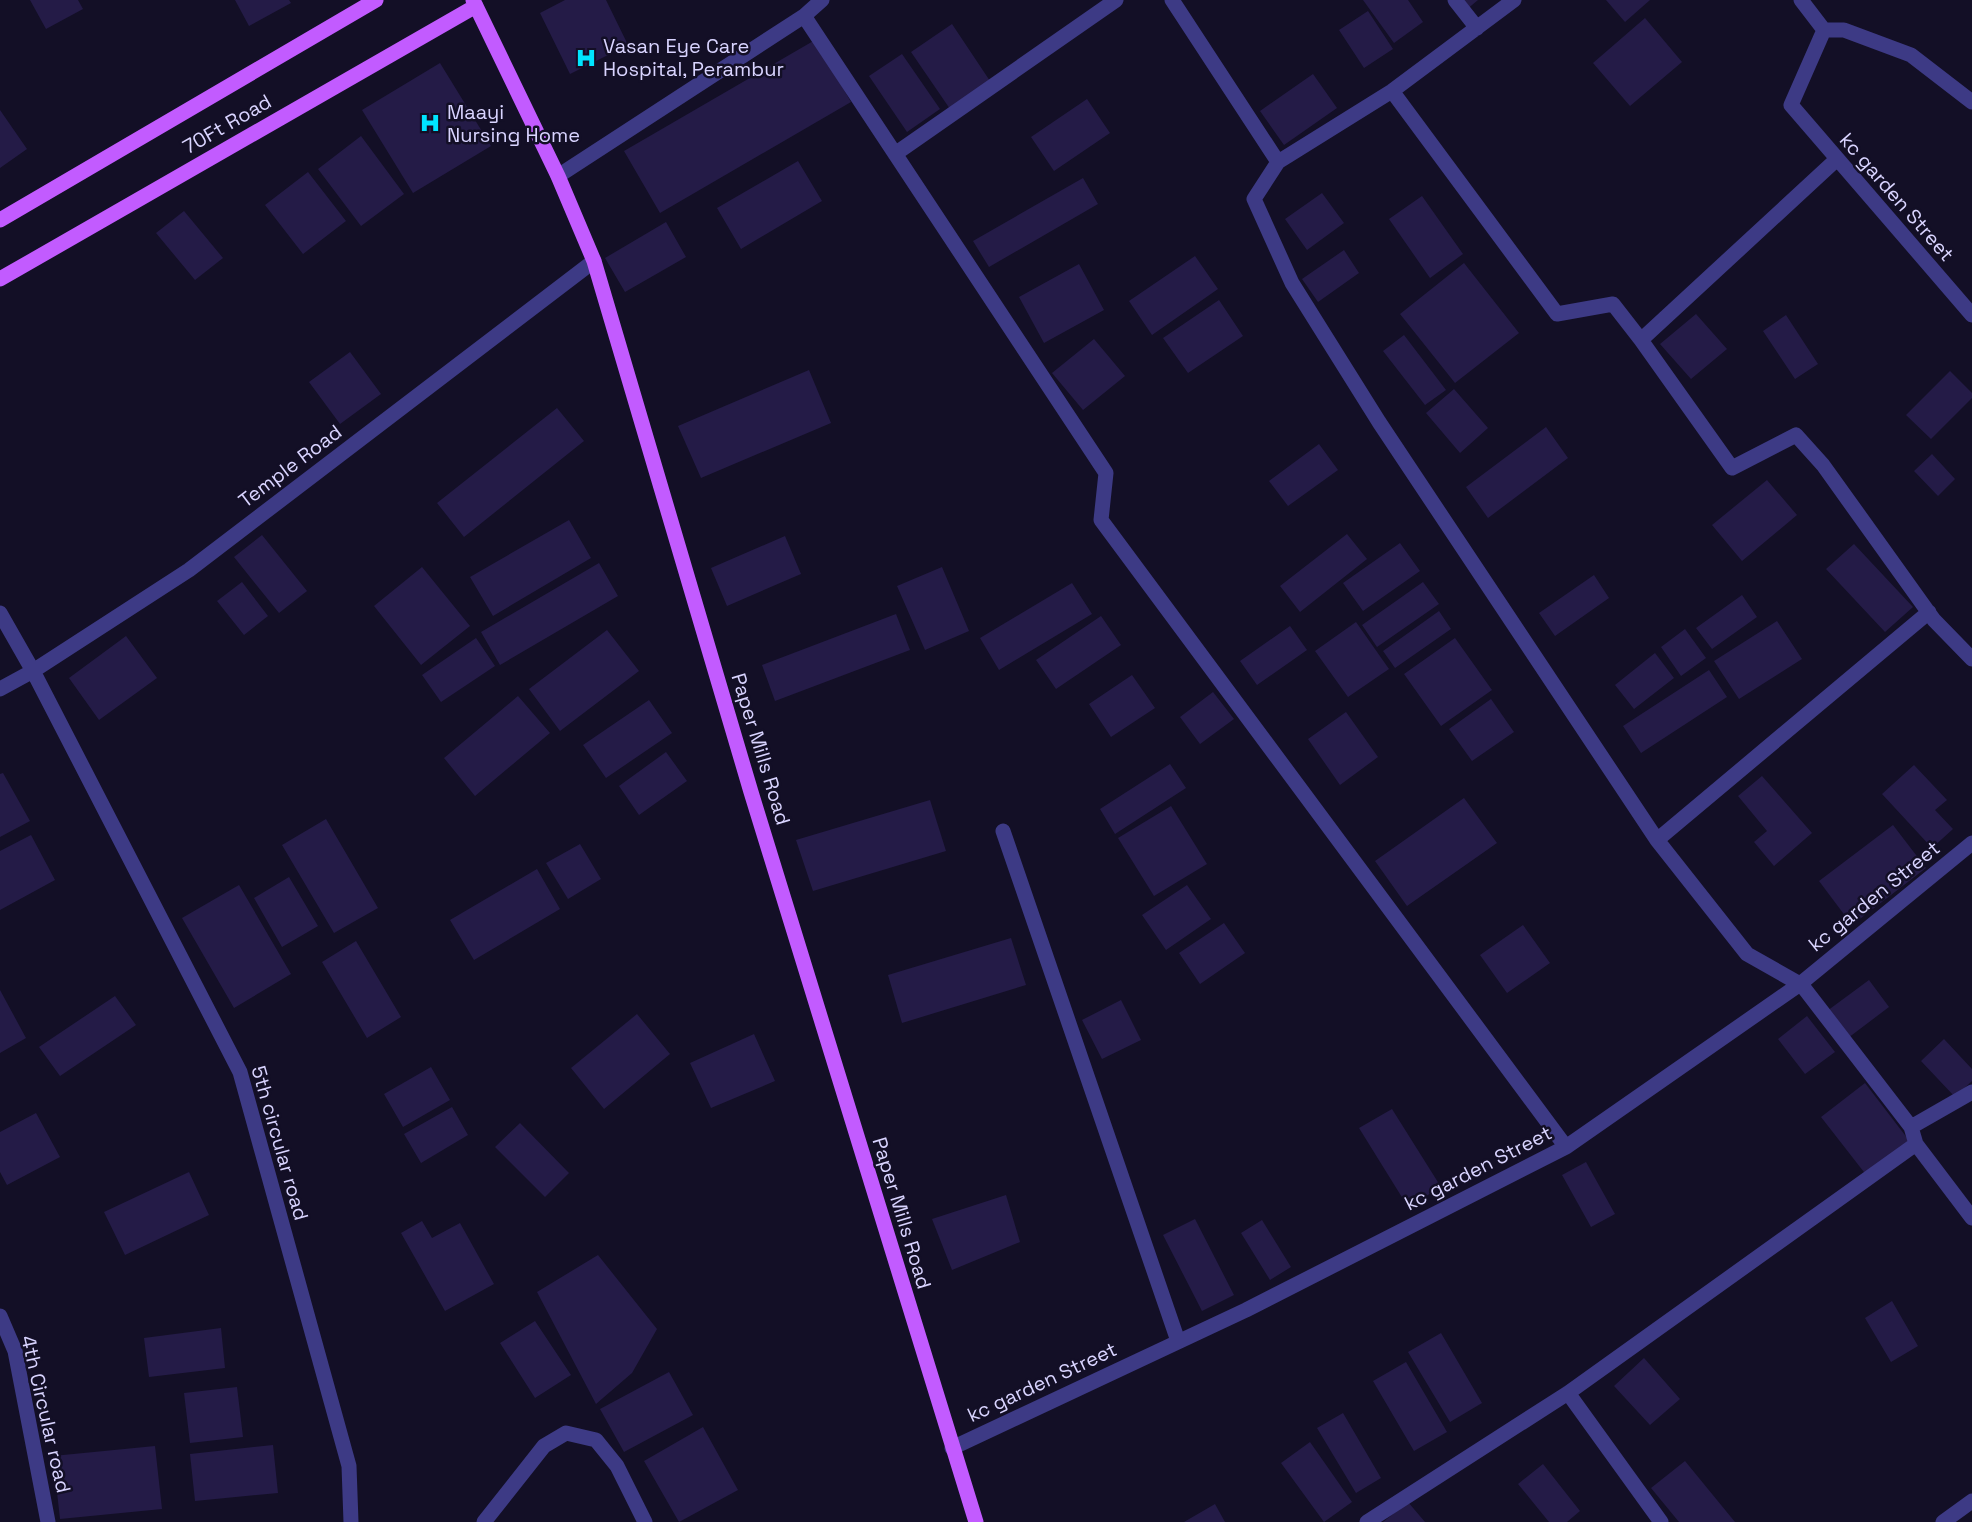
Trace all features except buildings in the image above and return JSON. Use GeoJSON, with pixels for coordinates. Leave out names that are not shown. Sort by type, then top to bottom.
{"type":"FeatureCollection","features":[{"type":"Feature","properties":{"kind":"main road","name":"70Ft Road"},"geometry":{"type":"LineString","coordinates":[[0,220],[376,0]]}},
{"type":"Feature","properties":{"kind":"main road","name":"70Ft Road"},"geometry":{"type":"LineString","coordinates":[[0,279],[474,3]]}},
{"type":"Feature","properties":{"kind":"main road","name":"Paper Mills Road"},"geometry":{"type":"LineString","coordinates":[[474,3],[558,176],[594,261],[748,780],[976,1522]]}},
{"type":"Feature","properties":{"kind":"street"},"geometry":{"type":"LineString","coordinates":[[558,176],[804,16],[822,0]]}},
{"type":"Feature","properties":{"kind":"street"},"geometry":{"type":"LineString","coordinates":[[895,154],[1116,0]]}},
{"type":"Feature","properties":{"kind":"street"},"geometry":{"type":"LineString","coordinates":[[1172,0],[1278,162]]}},
{"type":"Feature","properties":{"kind":"street"},"geometry":{"type":"LineString","coordinates":[[1455,0],[1477,28]]}},
{"type":"Feature","properties":{"kind":"street"},"geometry":{"type":"LineString","coordinates":[[1514,0],[1392,91],[1278,162],[1254,199],[1292,283],[1379,422],[1657,840],[1747,954],[1800,984],[1911,1127],[1916,1144],[1972,1218]]}},
{"type":"Feature","properties":{"kind":"street"},"geometry":{"type":"LineString","coordinates":[[1801,0],[1824,30],[1844,30],[1911,55],[1972,102]]}},
{"type":"Feature","properties":{"kind":"street"},"geometry":{"type":"LineString","coordinates":[[804,16],[1106,473],[1101,520],[1566,1147]]}},
{"type":"Feature","properties":{"kind":"street","name":"kc garden Street"},"geometry":{"type":"LineString","coordinates":[[1824,30],[1791,105],[1972,315]]}},
{"type":"Feature","properties":{"kind":"street"},"geometry":{"type":"LineString","coordinates":[[1392,91],[1557,314],[1613,304],[1732,468],[1796,435],[1823,465],[1934,620],[1972,659]]}},
{"type":"Feature","properties":{"kind":"street"},"geometry":{"type":"LineString","coordinates":[[1641,340],[1837,159]]}},
{"type":"Feature","properties":{"kind":"street","name":"Temple Road"},"geometry":{"type":"LineString","coordinates":[[0,689],[33,671],[189,570],[594,261]]}},
{"type":"Feature","properties":{"kind":"street"},"geometry":{"type":"LineString","coordinates":[[1657,840],[1929,612]]}},
{"type":"Feature","properties":{"kind":"street","name":"5th circular road"},"geometry":{"type":"LineString","coordinates":[[0,613],[33,671],[240,1072],[349,1466],[351,1522]]}},
{"type":"Feature","properties":{"kind":"street"},"geometry":{"type":"LineString","coordinates":[[1003,831],[1178,1341]]}},
{"type":"Feature","properties":{"kind":"street","name":"kc garden Street"},"geometry":{"type":"LineString","coordinates":[[952,1448],[1257,1304],[1566,1147],[1800,984],[1972,843]]}},
{"type":"Feature","properties":{"kind":"street"},"geometry":{"type":"LineString","coordinates":[[1911,1127],[1972,1092]]}},
{"type":"Feature","properties":{"kind":"street"},"geometry":{"type":"LineString","coordinates":[[1368,1522],[1568,1393],[1916,1144]]}},
{"type":"Feature","properties":{"kind":"street","name":"4th Circular road"},"geometry":{"type":"LineString","coordinates":[[0,1316],[15,1351],[48,1522]]}},
{"type":"Feature","properties":{"kind":"street"},"geometry":{"type":"LineString","coordinates":[[1568,1393],[1661,1522]]}},
{"type":"Feature","properties":{"kind":"street"},"geometry":{"type":"LineString","coordinates":[[484,1522],[544,1446],[566,1433],[596,1440],[618,1466],[645,1522]]}},
{"type":"Feature","properties":{"kind":"street"},"geometry":{"type":"LineString","coordinates":[[1943,1522],[1972,1501]]}},
{"type":"Feature","properties":{"kind":"place","name":"Vasan Eye Care Hospital, Perambur"},"geometry":{"type":"Point","coordinates":[586,58]}},
{"type":"Feature","properties":{"kind":"place","name":"Maayi Nursing Home"},"geometry":{"type":"Point","coordinates":[430,123]}}]}
